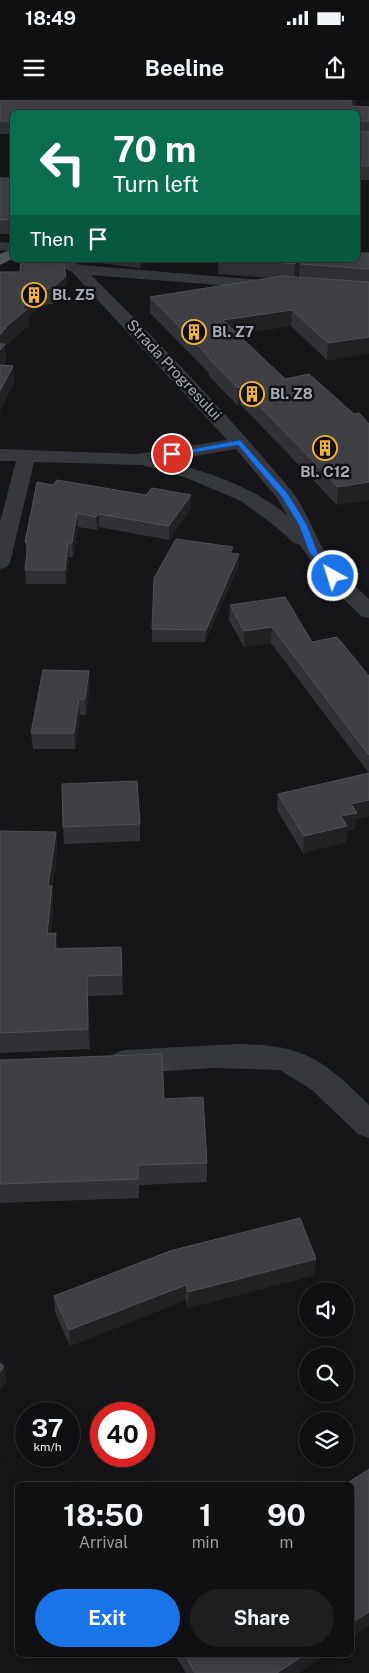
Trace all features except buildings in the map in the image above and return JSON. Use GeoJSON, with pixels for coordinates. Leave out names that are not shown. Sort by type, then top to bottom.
{"type":"FeatureCollection","features":[{"type":"Feature","properties":{"kind":"street","name":"Strada Progresului"},"geometry":{"type":"LineString","coordinates":[[60,262],[77,270],[120,312],[240,443],[285,495],[303,525],[313,552],[333,576],[369,611]]}},
{"type":"Feature","properties":{"kind":"street"},"geometry":{"type":"LineString","coordinates":[[77,270],[291,286]]}},
{"type":"Feature","properties":{"kind":"street"},"geometry":{"type":"LineString","coordinates":[[0,455],[137,460],[240,443]]}},
{"type":"Feature","properties":{"kind":"street"},"geometry":{"type":"LineString","coordinates":[[0,563],[26,457]]}},
{"type":"Feature","properties":{"kind":"street"},"geometry":{"type":"LineString","coordinates":[[137,460],[212,478],[238,489],[266,507],[313,552]]}},
{"type":"Feature","properties":{"kind":"street"},"geometry":{"type":"LineString","coordinates":[[96,1063],[251,1056],[291,1060],[339,1095],[369,1124]]}},
{"type":"Feature","properties":{"kind":"place","name":"Bl. Z5"},"geometry":{"type":"Point","coordinates":[34,295]}},
{"type":"Feature","properties":{"kind":"place","name":"Bl. Z7"},"geometry":{"type":"Point","coordinates":[194,332]}},
{"type":"Feature","properties":{"kind":"place","name":"Bl. Z8"},"geometry":{"type":"Point","coordinates":[252,394]}},
{"type":"Feature","properties":{"kind":"place","name":"Bl. C12"},"geometry":{"type":"Point","coordinates":[325,448]}},
{"type":"Feature","properties":{"kind":"route"},"geometry":{"type":"LineString","coordinates":[[172,454],[240,443],[285,495],[303,525],[313,552],[333,576]]}}]}
